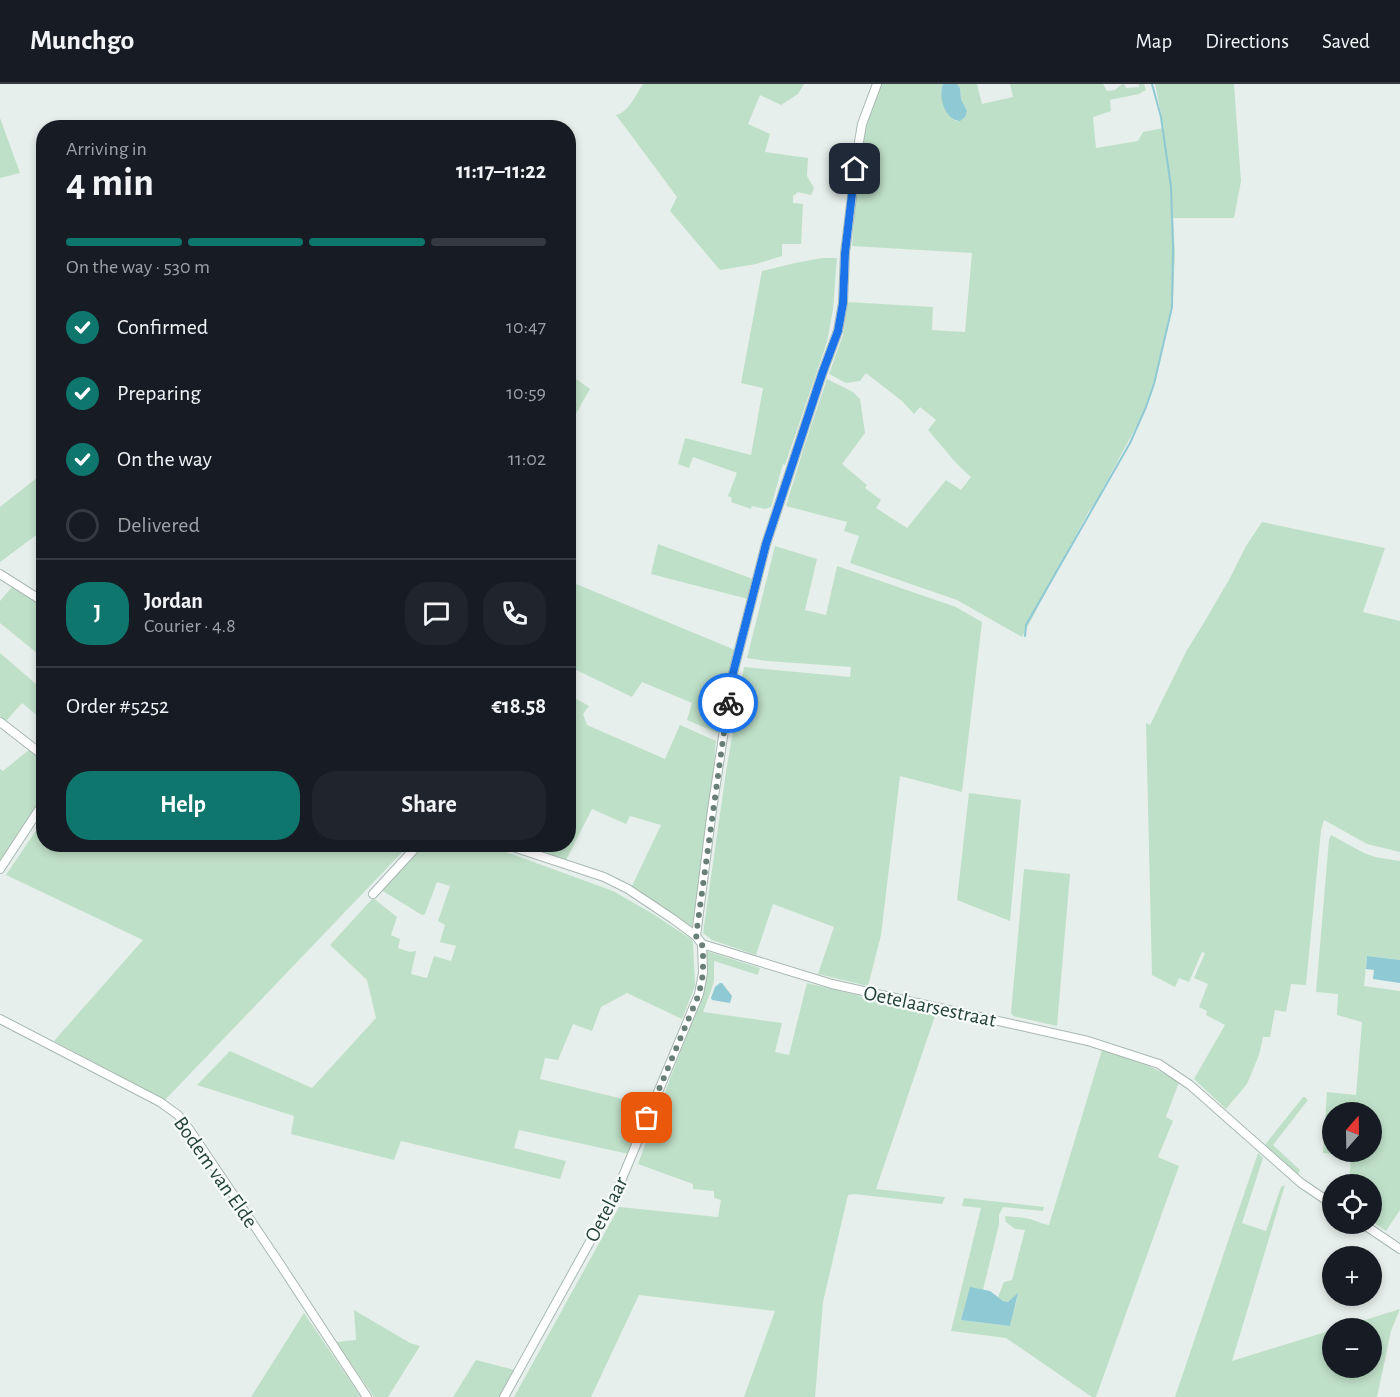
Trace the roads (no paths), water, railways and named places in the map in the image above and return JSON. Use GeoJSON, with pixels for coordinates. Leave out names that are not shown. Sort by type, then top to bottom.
{"type":"FeatureCollection","features":[{"type":"Feature","properties":{"kind":"street"},"geometry":{"type":"LineString","coordinates":[[696,936],[732,677],[766,544],[838,331],[843,303],[845,253],[858,148],[862,124],[877,84]]}},
{"type":"Feature","properties":{"kind":"street"},"geometry":{"type":"LineString","coordinates":[[0,574],[36,597]]}},
{"type":"Feature","properties":{"kind":"street"},"geometry":{"type":"LineString","coordinates":[[0,722],[36,750]]}},
{"type":"Feature","properties":{"kind":"street"},"geometry":{"type":"LineString","coordinates":[[0,869],[36,814]]}},
{"type":"Feature","properties":{"kind":"street"},"geometry":{"type":"LineString","coordinates":[[373,894],[412,852]]}},
{"type":"Feature","properties":{"kind":"street"},"geometry":{"type":"LineString","coordinates":[[528,852],[604,877],[627,889],[673,919],[696,936],[702,944]]}},
{"type":"Feature","properties":{"kind":"street","name":"Oetelaarsestraat"},"geometry":{"type":"LineString","coordinates":[[702,944],[832,984],[1088,1041],[1159,1064],[1190,1085],[1301,1183],[1322,1197]]}},
{"type":"Feature","properties":{"kind":"street","name":"Oetelaar"},"geometry":{"type":"LineString","coordinates":[[504,1397],[613,1200],[699,994],[703,974],[702,944]]}},
{"type":"Feature","properties":{"kind":"street","name":"Bodem van Elde"},"geometry":{"type":"LineString","coordinates":[[0,1019],[160,1102],[178,1115],[367,1397]]}},
{"type":"Feature","properties":{"kind":"street"},"geometry":{"type":"LineString","coordinates":[[1378,1234],[1400,1249]]}},
{"type":"Feature","properties":{"kind":"water"},"geometry":{"type":"Polygon","coordinates":[[[943,84],[957,84],[960,88],[961,99],[967,111],[965,117],[960,121],[950,117],[944,107],[941,95],[943,84]]]}},
{"type":"Feature","properties":{"kind":"water"},"geometry":{"type":"Polygon","coordinates":[[[1367,956],[1400,960],[1400,983],[1373,979],[1374,970],[1366,969],[1367,956]]]}},
{"type":"Feature","properties":{"kind":"water"},"geometry":{"type":"Polygon","coordinates":[[[720,983],[732,996],[730,1003],[711,998],[715,987],[720,983]]]}},
{"type":"Feature","properties":{"kind":"water"},"geometry":{"type":"Polygon","coordinates":[[[970,1287],[990,1291],[1008,1302],[1018,1293],[1010,1326],[961,1320],[970,1287]]]}},
{"type":"Feature","properties":{"kind":"waterway"},"geometry":{"type":"LineString","coordinates":[[1025,636],[1026,625],[1130,443],[1154,384],[1172,307],[1171,187],[1161,117],[1152,84]]}}]}
